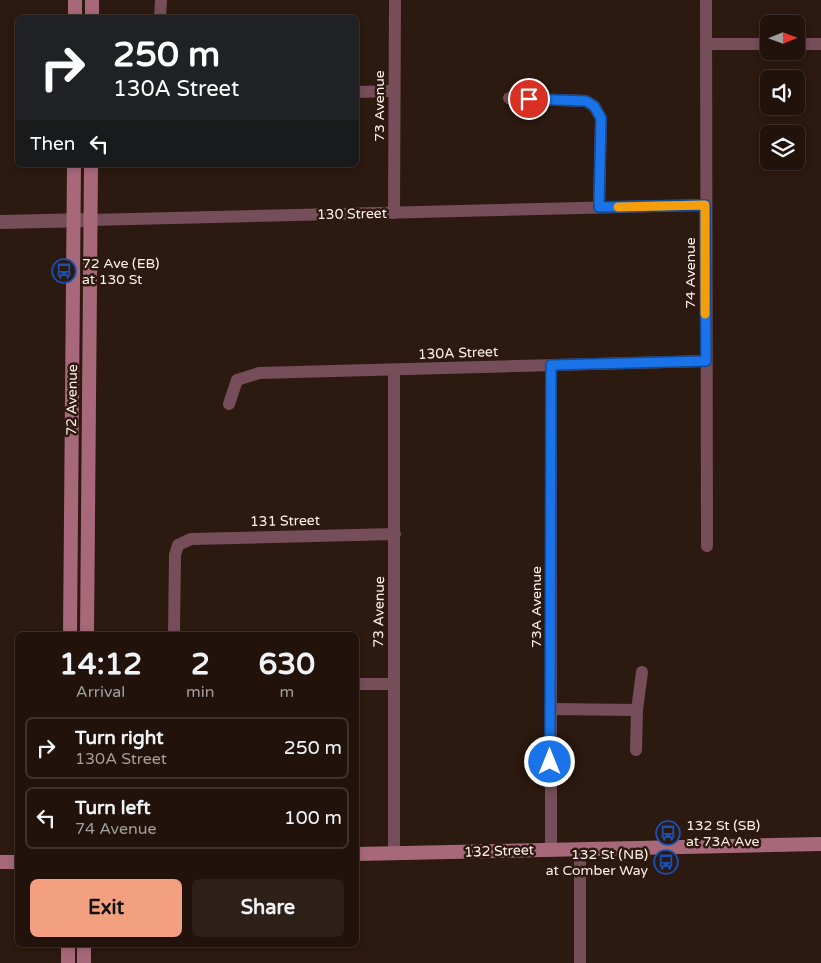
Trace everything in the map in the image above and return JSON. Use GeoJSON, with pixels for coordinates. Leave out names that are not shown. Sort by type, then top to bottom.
{"type":"FeatureCollection","features":[{"type":"Feature","properties":{"kind":"main road"},"geometry":{"type":"LineString","coordinates":[[75,0],[75,15]]}},
{"type":"Feature","properties":{"kind":"main road"},"geometry":{"type":"LineString","coordinates":[[92,0],[92,15]]}},
{"type":"Feature","properties":{"kind":"main road","name":"72 Avenue"},"geometry":{"type":"LineString","coordinates":[[70,632],[74,167]]}},
{"type":"Feature","properties":{"kind":"main road","name":"72 Avenue"},"geometry":{"type":"LineString","coordinates":[[87,632],[90,167]]}},
{"type":"Feature","properties":{"kind":"main road","name":"132 Street"},"geometry":{"type":"LineString","coordinates":[[359,854],[821,844]]}},
{"type":"Feature","properties":{"kind":"main road"},"geometry":{"type":"LineString","coordinates":[[0,862],[15,862]]}},
{"type":"Feature","properties":{"kind":"main road"},"geometry":{"type":"LineString","coordinates":[[68,947],[68,963]]}},
{"type":"Feature","properties":{"kind":"main road"},"geometry":{"type":"LineString","coordinates":[[84,947],[84,963]]}},
{"type":"Feature","properties":{"kind":"street"},"geometry":{"type":"LineString","coordinates":[[160,15],[161,0]]}},
{"type":"Feature","properties":{"kind":"street","name":"73 Avenue"},"geometry":{"type":"LineString","coordinates":[[394,213],[393,91],[395,0]]}},
{"type":"Feature","properties":{"kind":"street","name":"74 Avenue"},"geometry":{"type":"LineString","coordinates":[[706,0],[706,546]]}},
{"type":"Feature","properties":{"kind":"street"},"geometry":{"type":"LineString","coordinates":[[706,44],[760,44]]}},
{"type":"Feature","properties":{"kind":"street"},"geometry":{"type":"LineString","coordinates":[[805,44],[821,44]]}},
{"type":"Feature","properties":{"kind":"street"},"geometry":{"type":"LineString","coordinates":[[359,92],[393,91]]}},
{"type":"Feature","properties":{"kind":"street"},"geometry":{"type":"LineString","coordinates":[[509,98],[586,101],[594,106],[601,118],[599,207]]}},
{"type":"Feature","properties":{"kind":"street","name":"130 Street"},"geometry":{"type":"LineString","coordinates":[[0,222],[705,205]]}},
{"type":"Feature","properties":{"kind":"street","name":"130A Street"},"geometry":{"type":"LineString","coordinates":[[229,404],[237,380],[259,373],[706,361]]}},
{"type":"Feature","properties":{"kind":"street","name":"73A Avenue"},"geometry":{"type":"LineString","coordinates":[[551,365],[551,850]]}},
{"type":"Feature","properties":{"kind":"street","name":"73 Avenue"},"geometry":{"type":"LineString","coordinates":[[394,370],[394,853]]}},
{"type":"Feature","properties":{"kind":"street","name":"131 Street"},"geometry":{"type":"LineString","coordinates":[[174,632],[175,555],[178,545],[191,538],[395,534]]}},
{"type":"Feature","properties":{"kind":"street"},"geometry":{"type":"LineString","coordinates":[[636,750],[637,710],[642,672]]}},
{"type":"Feature","properties":{"kind":"street"},"geometry":{"type":"LineString","coordinates":[[359,684],[394,684]]}},
{"type":"Feature","properties":{"kind":"street"},"geometry":{"type":"LineString","coordinates":[[550,710],[637,710]]}},
{"type":"Feature","properties":{"kind":"street"},"geometry":{"type":"LineString","coordinates":[[580,849],[580,963]]}},
{"type":"Feature","properties":{"kind":"slow traffic"},"geometry":{"type":"LineString","coordinates":[[618,207],[705,205],[705,314]]}},
{"type":"Feature","properties":{"kind":"place","name":"72 Ave (EB) at 130 St"},"geometry":{"type":"Point","coordinates":[64,271]}},
{"type":"Feature","properties":{"kind":"place","name":"132 St (SB) at 73A Ave"},"geometry":{"type":"Point","coordinates":[668,833]}},
{"type":"Feature","properties":{"kind":"place","name":"132 St (NB) at Comber Way"},"geometry":{"type":"Point","coordinates":[666,862]}},
{"type":"Feature","properties":{"kind":"route"},"geometry":{"type":"LineString","coordinates":[[529,99],[586,101],[594,106],[601,118],[599,207],[705,205],[706,361],[551,365],[550,762]]}}]}
